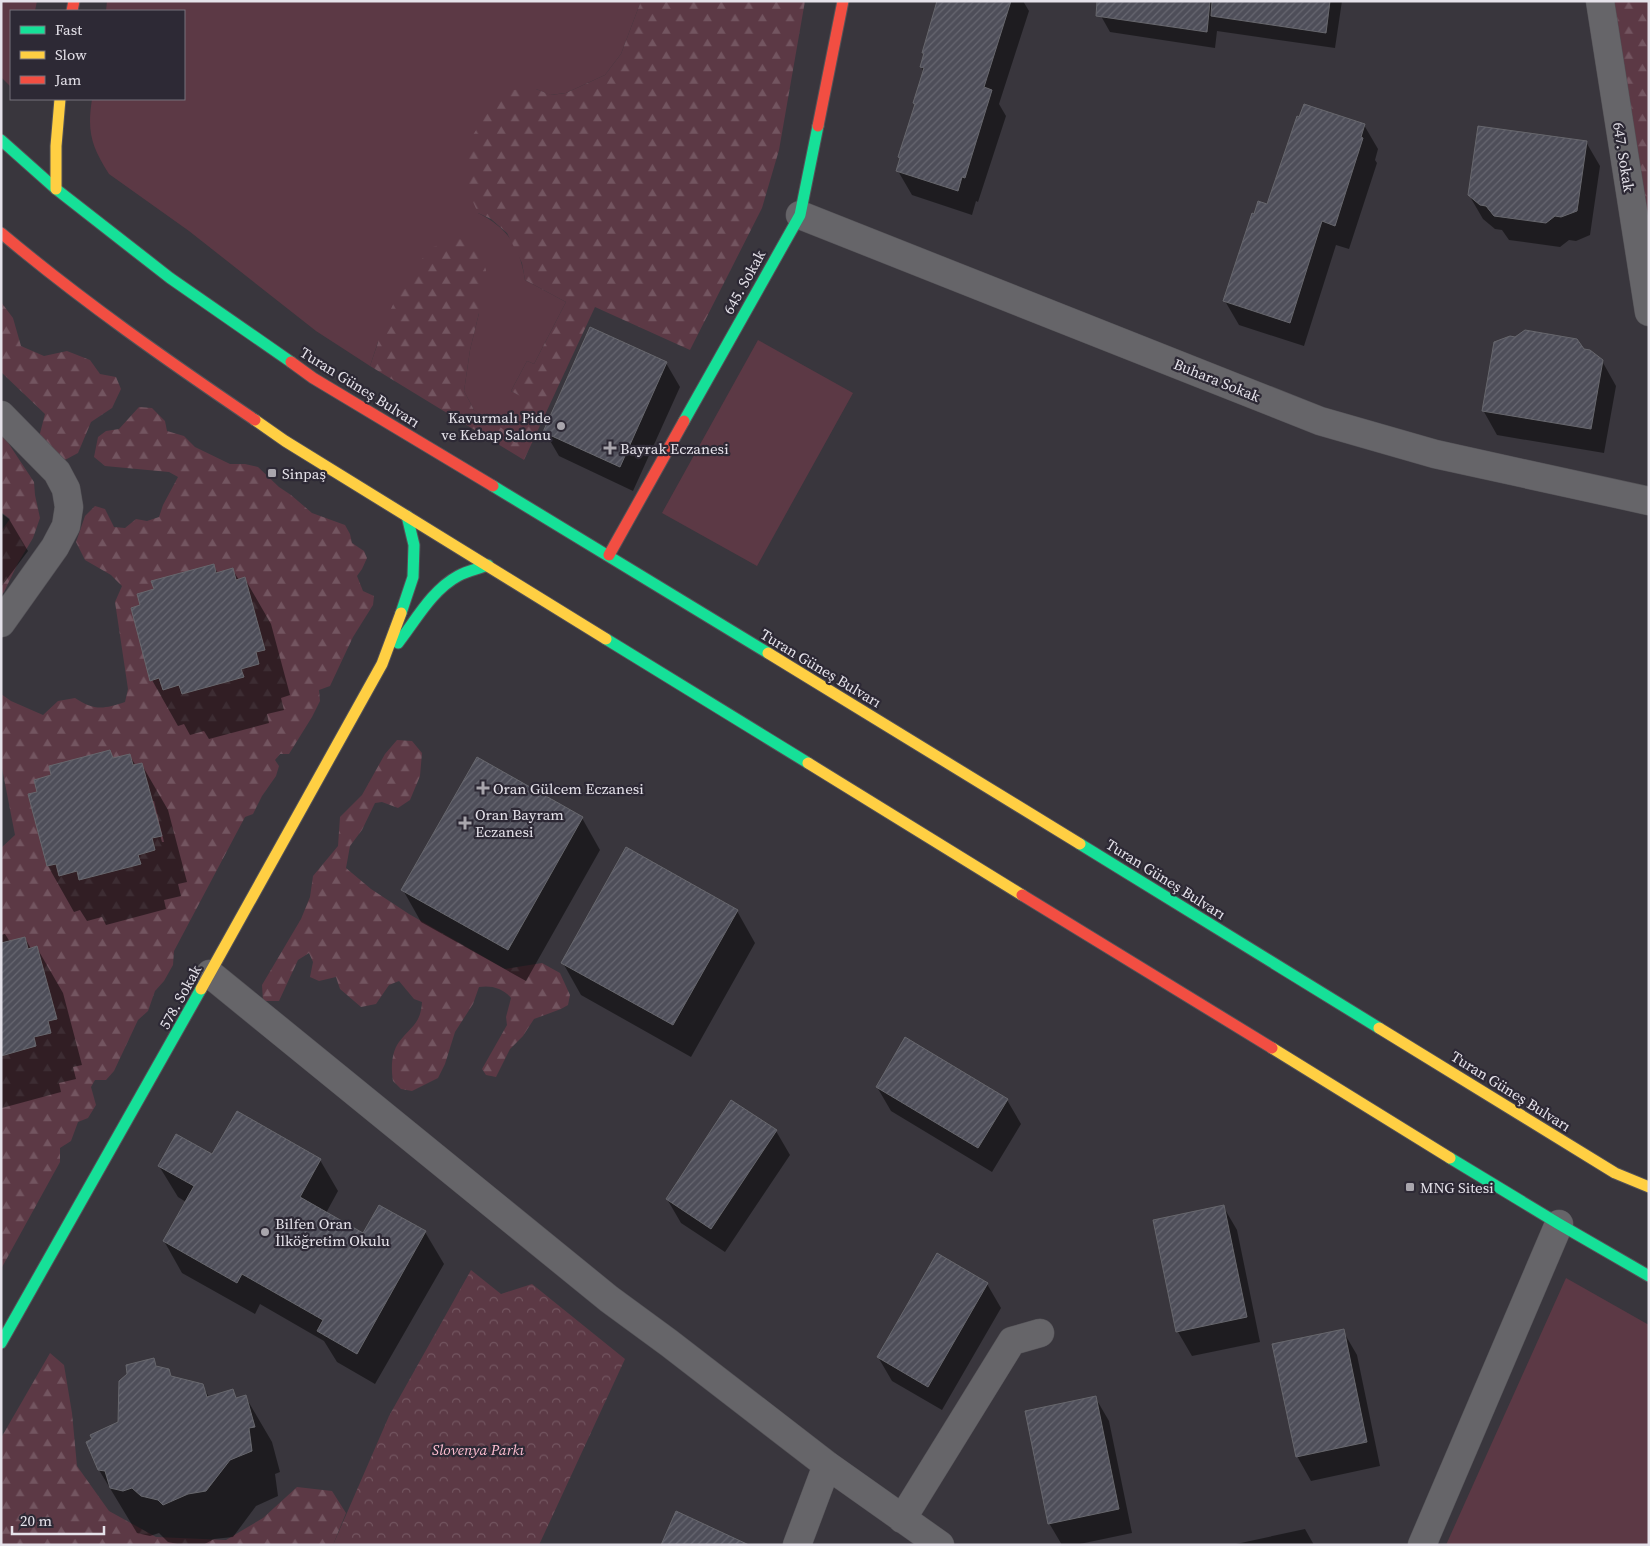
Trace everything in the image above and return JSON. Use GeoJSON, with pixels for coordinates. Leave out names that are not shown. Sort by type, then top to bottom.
{"type":"FeatureCollection","features":[{"type":"Feature","properties":{"kind":"main road","name":"645. Sokak"},"geometry":{"type":"LineString","coordinates":[[609,555],[800,214],[843,1]]}},
{"type":"Feature","properties":{"kind":"main road"},"geometry":{"type":"LineString","coordinates":[[56,189],[56,146],[60,100]]}},
{"type":"Feature","properties":{"kind":"main road","name":"Turan Güneş Bulvarı"},"geometry":{"type":"LineString","coordinates":[[1,140],[56,189],[170,278],[313,378],[609,555],[1614,1173],[1649,1187]]}},
{"type":"Feature","properties":{"kind":"main road"},"geometry":{"type":"LineString","coordinates":[[1,233],[131,335],[285,441],[1559,1224],[1649,1276]]}},
{"type":"Feature","properties":{"kind":"main road"},"geometry":{"type":"LineString","coordinates":[[382,664],[410,592],[413,577],[414,545],[407,516]]}},
{"type":"Feature","properties":{"kind":"main road"},"geometry":{"type":"LineString","coordinates":[[382,664],[442,589],[457,577],[488,565]]}},
{"type":"Feature","properties":{"kind":"main road","name":"578. Sokak"},"geometry":{"type":"LineString","coordinates":[[1,1343],[210,974],[382,664]]}},
{"type":"Feature","properties":{"kind":"main road"},"geometry":{"type":"LineString","coordinates":[[1614,1173],[1649,1196]]}},
{"type":"Feature","properties":{"kind":"street","name":"647. Sokak"},"geometry":{"type":"LineString","coordinates":[[1600,1],[1649,312]]}},
{"type":"Feature","properties":{"kind":"street","name":"Buhara Sokak"},"geometry":{"type":"LineString","coordinates":[[800,214],[1320,421],[1435,454],[1649,501]]}},
{"type":"Feature","properties":{"kind":"street"},"geometry":{"type":"LineString","coordinates":[[1,415],[57,472],[66,489],[69,507],[66,526],[55,548],[1,623]]}},
{"type":"Feature","properties":{"kind":"street"},"geometry":{"type":"LineString","coordinates":[[210,974],[609,1299],[827,1465],[940,1545]]}},
{"type":"Feature","properties":{"kind":"street"},"geometry":{"type":"LineString","coordinates":[[1422,1545],[1559,1224]]}},
{"type":"Feature","properties":{"kind":"street"},"geometry":{"type":"LineString","coordinates":[[902,1519],[1012,1341],[1040,1333]]}},
{"type":"Feature","properties":{"kind":"street"},"geometry":{"type":"LineString","coordinates":[[797,1545],[827,1465]]}},
{"type":"Feature","properties":{"kind":"green space"},"geometry":{"type":"Polygon","coordinates":[[[1,1],[37,1],[35,10],[10,10],[10,86],[1,77],[1,1]]]}},
{"type":"Feature","properties":{"kind":"green space"},"geometry":{"type":"Polygon","coordinates":[[[107,1],[641,1],[621,54],[605,75],[566,93],[550,95],[536,89],[478,213],[497,225],[511,240],[520,258],[525,280],[566,302],[534,364],[527,361],[511,391],[521,396],[503,430],[474,410],[464,391],[470,350],[479,313],[378,342],[370,366],[316,331],[189,231],[109,174],[98,155],[92,138],[90,129],[92,100],[185,100],[185,10],[106,10],[107,1]]]}},
{"type":"Feature","properties":{"kind":"green space"},"geometry":{"type":"Polygon","coordinates":[[[641,1],[805,1],[779,150],[762,208],[690,350],[595,307],[524,460],[370,366],[386,319],[408,274],[433,247],[459,239],[477,243],[486,270],[464,391],[474,410],[503,429],[520,396],[511,391],[527,361],[534,364],[566,302],[525,280],[522,263],[507,233],[491,219],[478,213],[470,195],[465,165],[473,135],[490,108],[511,90],[536,89],[551,95],[566,93],[605,75],[621,54],[641,1]]]}},
{"type":"Feature","properties":{"kind":"green space"},"geometry":{"type":"Polygon","coordinates":[[[1600,1],[1649,1],[1649,216],[1634,219],[1600,1]]]}},
{"type":"Feature","properties":{"kind":"green space"},"geometry":{"type":"Polygon","coordinates":[[[1,302],[13,318],[21,346],[44,356],[67,351],[90,360],[100,374],[116,377],[121,389],[112,408],[91,422],[78,453],[63,461],[38,441],[45,414],[1,372],[1,302]]]}},
{"type":"Feature","properties":{"kind":"green space"},"geometry":{"type":"Polygon","coordinates":[[[758,340],[853,393],[757,566],[662,513],[758,340]]]}},
{"type":"Feature","properties":{"kind":"green space"},"geometry":{"type":"Polygon","coordinates":[[[139,407],[152,408],[165,421],[167,431],[184,436],[195,447],[230,464],[245,464],[258,467],[279,487],[312,513],[345,525],[352,543],[364,551],[367,558],[357,576],[363,591],[374,596],[373,605],[353,637],[330,686],[319,690],[320,701],[289,754],[280,754],[275,760],[279,766],[276,776],[262,796],[253,814],[245,817],[174,951],[173,965],[164,981],[155,991],[148,1011],[138,1020],[114,1071],[106,1080],[95,1080],[91,1087],[96,1105],[88,1118],[78,1122],[71,1141],[60,1148],[60,1162],[1,1269],[1,848],[15,835],[1,763],[1,694],[11,701],[43,715],[58,701],[75,698],[99,708],[125,702],[128,689],[115,602],[122,586],[111,575],[85,560],[76,542],[85,516],[95,506],[105,509],[114,527],[125,528],[136,519],[147,521],[159,517],[163,505],[178,477],[169,472],[105,466],[94,457],[98,437],[106,431],[119,429],[139,407]]]}},
{"type":"Feature","properties":{"kind":"green space"},"geometry":{"type":"Polygon","coordinates":[[[1,432],[34,482],[40,518],[33,538],[1,595],[1,531],[10,519],[1,512],[1,432]]]}},
{"type":"Feature","properties":{"kind":"green space"},"geometry":{"type":"Polygon","coordinates":[[[397,740],[412,741],[422,753],[420,776],[410,800],[398,808],[382,802],[375,803],[362,830],[350,846],[346,868],[371,889],[409,914],[505,969],[542,963],[560,973],[570,995],[568,1005],[534,1019],[523,1036],[510,1049],[496,1077],[486,1075],[482,1069],[507,1025],[506,1017],[511,998],[496,988],[488,986],[479,987],[473,1004],[455,1032],[445,1064],[438,1078],[412,1091],[401,1089],[393,1081],[392,1061],[396,1046],[420,1015],[422,1002],[414,999],[399,981],[389,985],[376,1004],[361,1007],[340,989],[336,977],[319,981],[310,977],[313,962],[309,953],[298,960],[279,1001],[263,1001],[262,985],[301,919],[310,897],[313,876],[338,846],[340,817],[362,795],[385,754],[397,740]]]}},
{"type":"Feature","properties":{"kind":"green space","name":"Slovenya Parkı"},"geometry":{"type":"Polygon","coordinates":[[[471,1270],[501,1294],[532,1284],[625,1359],[539,1545],[333,1545],[389,1416],[471,1270]]]}},
{"type":"Feature","properties":{"kind":"green space"},"geometry":{"type":"Polygon","coordinates":[[[1566,1278],[1649,1325],[1649,1545],[1446,1545],[1566,1278]]]}},
{"type":"Feature","properties":{"kind":"green space"},"geometry":{"type":"Polygon","coordinates":[[[50,1353],[64,1365],[72,1413],[77,1466],[109,1511],[156,1537],[226,1540],[263,1518],[297,1487],[332,1491],[346,1513],[333,1545],[1,1545],[1,1438],[50,1353]]]}},
{"type":"Feature","properties":{"kind":"building"},"geometry":{"type":"Polygon","coordinates":[[[937,1],[1011,1],[984,87],[992,90],[965,178],[962,177],[958,191],[896,171],[900,158],[898,157],[924,68],[920,67],[924,53],[922,53],[937,1]]]}},
{"type":"Feature","properties":{"kind":"building"},"geometry":{"type":"Polygon","coordinates":[[[1097,1],[1210,1],[1207,32],[1096,16],[1097,1]]]}},
{"type":"Feature","properties":{"kind":"building"},"geometry":{"type":"Polygon","coordinates":[[[1212,1],[1330,1],[1326,33],[1211,16],[1212,1]]]}},
{"type":"Feature","properties":{"kind":"building"},"geometry":{"type":"Polygon","coordinates":[[[1304,104],[1365,124],[1361,137],[1363,138],[1335,226],[1322,221],[1290,323],[1223,301],[1252,213],[1254,214],[1258,201],[1267,204],[1297,116],[1299,117],[1304,104]]]}},
{"type":"Feature","properties":{"kind":"building"},"geometry":{"type":"Polygon","coordinates":[[[1478,126],[1587,141],[1577,211],[1561,217],[1555,216],[1546,223],[1494,216],[1486,206],[1480,205],[1468,195],[1478,126]]]}},
{"type":"Feature","properties":{"kind":"building"},"geometry":{"type":"Polygon","coordinates":[[[590,327],[667,362],[620,467],[543,432],[590,327]]]}},
{"type":"Feature","properties":{"kind":"building"},"geometry":{"type":"Polygon","coordinates":[[[1525,330],[1577,339],[1584,349],[1590,350],[1603,360],[1591,429],[1482,411],[1494,342],[1510,336],[1515,337],[1525,330]]]}},
{"type":"Feature","properties":{"kind":"building"},"geometry":{"type":"Polygon","coordinates":[[[214,564],[216,573],[233,568],[236,580],[245,577],[265,650],[256,652],[259,664],[241,669],[244,677],[182,694],[179,685],[163,690],[159,678],[150,681],[131,608],[140,605],[137,594],[154,589],[151,581],[214,564]]]}},
{"type":"Feature","properties":{"kind":"building"},"geometry":{"type":"Polygon","coordinates":[[[110,750],[113,758],[130,754],[133,765],[142,763],[162,836],[152,838],[155,850],[138,855],[141,864],[79,880],[77,871],[59,876],[56,864],[47,866],[28,794],[37,792],[34,780],[51,775],[49,766],[110,750]]]}},
{"type":"Feature","properties":{"kind":"building"},"geometry":{"type":"Polygon","coordinates":[[[477,757],[583,817],[508,950],[401,890],[477,757]]]}},
{"type":"Feature","properties":{"kind":"building"},"geometry":{"type":"Polygon","coordinates":[[[626,847],[738,910],[673,1025],[561,963],[626,847]]]}},
{"type":"Feature","properties":{"kind":"building"},"geometry":{"type":"Polygon","coordinates":[[[25,937],[28,949],[37,946],[57,1019],[48,1021],[51,1033],[34,1037],[36,1046],[1,1056],[1,943],[25,937]]]}},
{"type":"Feature","properties":{"kind":"building"},"geometry":{"type":"Polygon","coordinates":[[[905,1037],[1008,1099],[978,1148],[876,1087],[905,1037]]]}},
{"type":"Feature","properties":{"kind":"building"},"geometry":{"type":"Polygon","coordinates":[[[731,1100],[777,1130],[711,1229],[666,1199],[731,1100]]]}},
{"type":"Feature","properties":{"kind":"building","name":"Bilfen Oran İlköğretim Okulu"},"geometry":{"type":"Polygon","coordinates":[[[237,1111],[321,1159],[300,1197],[363,1233],[379,1205],[426,1231],[357,1354],[317,1331],[323,1320],[242,1274],[237,1283],[163,1241],[194,1186],[158,1166],[176,1134],[212,1154],[237,1111]]]}},
{"type":"Feature","properties":{"kind":"building"},"geometry":{"type":"Polygon","coordinates":[[[1224,1205],[1247,1317],[1176,1332],[1153,1220],[1224,1205]]]}},
{"type":"Feature","properties":{"kind":"building"},"geometry":{"type":"Polygon","coordinates":[[[937,1253],[988,1283],[928,1387],[877,1357],[937,1253]]]}},
{"type":"Feature","properties":{"kind":"building"},"geometry":{"type":"Polygon","coordinates":[[[1344,1329],[1367,1442],[1296,1457],[1272,1344],[1344,1329]]]}},
{"type":"Feature","properties":{"kind":"building"},"geometry":{"type":"Polygon","coordinates":[[[154,1358],[156,1366],[169,1369],[171,1376],[203,1384],[207,1397],[233,1389],[236,1398],[246,1395],[255,1427],[249,1428],[252,1451],[230,1460],[206,1491],[188,1494],[163,1505],[158,1500],[141,1496],[132,1488],[123,1491],[110,1488],[105,1471],[98,1470],[86,1442],[92,1439],[90,1435],[118,1422],[119,1381],[127,1374],[126,1365],[154,1358]]]}},
{"type":"Feature","properties":{"kind":"building"},"geometry":{"type":"Polygon","coordinates":[[[1096,1396],[1119,1509],[1048,1524],[1025,1411],[1096,1396]]]}},
{"type":"Feature","properties":{"kind":"building"},"geometry":{"type":"Polygon","coordinates":[[[676,1511],[749,1545],[661,1545],[676,1511]]]}},
{"type":"Feature","properties":{"kind":"traffic: fast"},"geometry":{"type":"LineString","coordinates":[[684,421],[800,215],[818,126]]}},
{"type":"Feature","properties":{"kind":"traffic: fast"},"geometry":{"type":"LineString","coordinates":[[1,140],[56,189],[170,278],[291,362]]}},
{"type":"Feature","properties":{"kind":"traffic: fast"},"geometry":{"type":"LineString","coordinates":[[493,486],[768,653]]}},
{"type":"Feature","properties":{"kind":"traffic: fast"},"geometry":{"type":"LineString","coordinates":[[401,613],[413,577],[414,545],[407,516]]}},
{"type":"Feature","properties":{"kind":"traffic: fast"},"geometry":{"type":"LineString","coordinates":[[398,643],[440,589],[458,576],[488,565]]}},
{"type":"Feature","properties":{"kind":"traffic: fast"},"geometry":{"type":"LineString","coordinates":[[606,639],[808,763]]}},
{"type":"Feature","properties":{"kind":"traffic: fast"},"geometry":{"type":"LineString","coordinates":[[1080,844],[1379,1028]]}},
{"type":"Feature","properties":{"kind":"traffic: fast"},"geometry":{"type":"LineString","coordinates":[[1,1343],[201,989]]}},
{"type":"Feature","properties":{"kind":"traffic: fast"},"geometry":{"type":"LineString","coordinates":[[1450,1158],[1649,1276]]}},
{"type":"Feature","properties":{"kind":"traffic: slow"},"geometry":{"type":"LineString","coordinates":[[56,189],[56,146],[60,100]]}},
{"type":"Feature","properties":{"kind":"traffic: slow"},"geometry":{"type":"LineString","coordinates":[[255,420],[285,441],[606,639]]}},
{"type":"Feature","properties":{"kind":"traffic: slow"},"geometry":{"type":"LineString","coordinates":[[201,989],[382,664],[401,613]]}},
{"type":"Feature","properties":{"kind":"traffic: slow"},"geometry":{"type":"LineString","coordinates":[[768,653],[1080,844]]}},
{"type":"Feature","properties":{"kind":"traffic: slow"},"geometry":{"type":"LineString","coordinates":[[808,763],[1022,895]]}},
{"type":"Feature","properties":{"kind":"traffic: slow"},"geometry":{"type":"LineString","coordinates":[[1379,1028],[1615,1173],[1649,1187]]}},
{"type":"Feature","properties":{"kind":"traffic: slow"},"geometry":{"type":"LineString","coordinates":[[1272,1048],[1450,1158]]}},
{"type":"Feature","properties":{"kind":"traffic: jam"},"geometry":{"type":"LineString","coordinates":[[72,10],[74,1]]}},
{"type":"Feature","properties":{"kind":"traffic: jam"},"geometry":{"type":"LineString","coordinates":[[818,126],[843,1]]}},
{"type":"Feature","properties":{"kind":"traffic: jam"},"geometry":{"type":"LineString","coordinates":[[1,233],[126,330],[255,420]]}},
{"type":"Feature","properties":{"kind":"traffic: jam"},"geometry":{"type":"LineString","coordinates":[[291,362],[313,378],[493,486]]}},
{"type":"Feature","properties":{"kind":"traffic: jam"},"geometry":{"type":"LineString","coordinates":[[609,555],[684,421]]}},
{"type":"Feature","properties":{"kind":"traffic: jam"},"geometry":{"type":"LineString","coordinates":[[1022,895],[1272,1048]]}},
{"type":"Feature","properties":{"kind":"place","name":"Kavurmalı Pide ve Kebap Salonu"},"geometry":{"type":"Point","coordinates":[561,426]}},
{"type":"Feature","properties":{"kind":"place","name":"Bayrak Eczanesi"},"geometry":{"type":"Point","coordinates":[610,448]}},
{"type":"Feature","properties":{"kind":"place","name":"Sinpaş"},"geometry":{"type":"Point","coordinates":[272,473]}},
{"type":"Feature","properties":{"kind":"place","name":"Oran Gülcem Eczanesi"},"geometry":{"type":"Point","coordinates":[483,788]}},
{"type":"Feature","properties":{"kind":"place","name":"Oran Bayram Eczanesi"},"geometry":{"type":"Point","coordinates":[465,823]}},
{"type":"Feature","properties":{"kind":"place","name":"MNG Sitesi"},"geometry":{"type":"Point","coordinates":[1410,1187]}},
{"type":"Feature","properties":{"kind":"place","name":"Bilfen Oran İlköğretim Okulu"},"geometry":{"type":"Point","coordinates":[265,1232]}}]}
